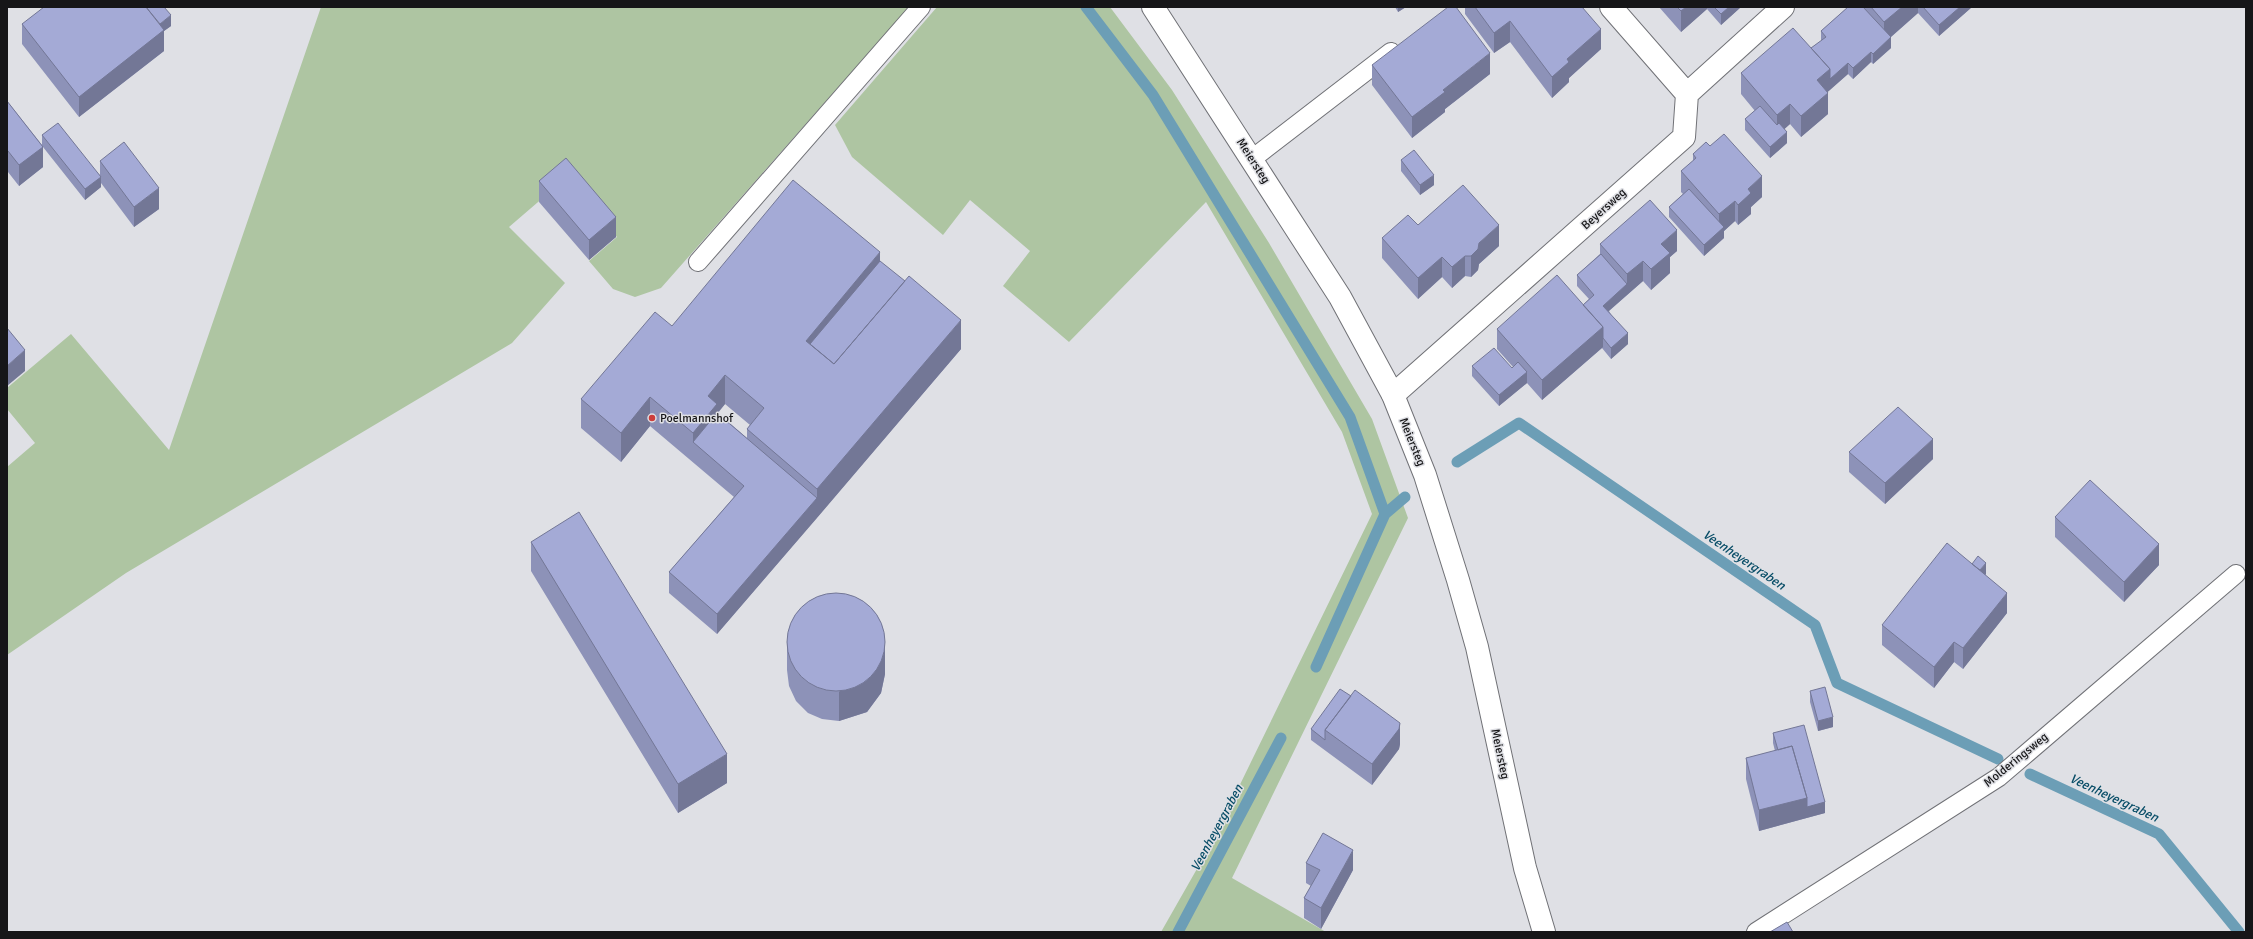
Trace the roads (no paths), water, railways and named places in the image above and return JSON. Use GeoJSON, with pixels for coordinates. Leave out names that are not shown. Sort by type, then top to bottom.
{"type":"FeatureCollection","features":[{"type":"Feature","properties":{"kind":"street","name":"Meiersteg"},"geometry":{"type":"LineString","coordinates":[[1153,7],[1340,297],[1393,395],[1425,475],[1477,647],[1525,868],[1544,932]]}},
{"type":"Feature","properties":{"kind":"street"},"geometry":{"type":"LineString","coordinates":[[1611,7],[1687,94],[1783,7]]}},
{"type":"Feature","properties":{"kind":"street","name":"Beyersweg"},"geometry":{"type":"LineString","coordinates":[[1393,395],[1684,137],[1687,94]]}},
{"type":"Feature","properties":{"kind":"lane"},"geometry":{"type":"LineString","coordinates":[[698,262],[921,7]]}},
{"type":"Feature","properties":{"kind":"lane"},"geometry":{"type":"LineString","coordinates":[[1252,159],[1407,40]]}},
{"type":"Feature","properties":{"kind":"lane","name":"Molderingsweg"},"geometry":{"type":"LineString","coordinates":[[1756,932],[1999,777],[2236,574]]}},
{"type":"Feature","properties":{"kind":"waterway"},"geometry":{"type":"LineString","coordinates":[[1086,7],[1153,95],[1350,417],[1385,514]]}},
{"type":"Feature","properties":{"kind":"waterway","name":"Veenheyergraben"},"geometry":{"type":"LineString","coordinates":[[1457,462],[1519,423],[1815,625],[1837,683],[1998,759]]}},
{"type":"Feature","properties":{"kind":"waterway","name":"Veenheyergraben"},"geometry":{"type":"LineString","coordinates":[[1316,667],[1385,514],[1405,497]]}},
{"type":"Feature","properties":{"kind":"waterway","name":"Veenheyergraben"},"geometry":{"type":"LineString","coordinates":[[1178,932],[1281,738]]}},
{"type":"Feature","properties":{"kind":"waterway","name":"Veenheyergraben"},"geometry":{"type":"LineString","coordinates":[[2030,774],[2159,834],[2239,932]]}},
{"type":"Feature","properties":{"kind":"place","name":"Poelmannshof"},"geometry":{"type":"Point","coordinates":[652,418]}}]}
